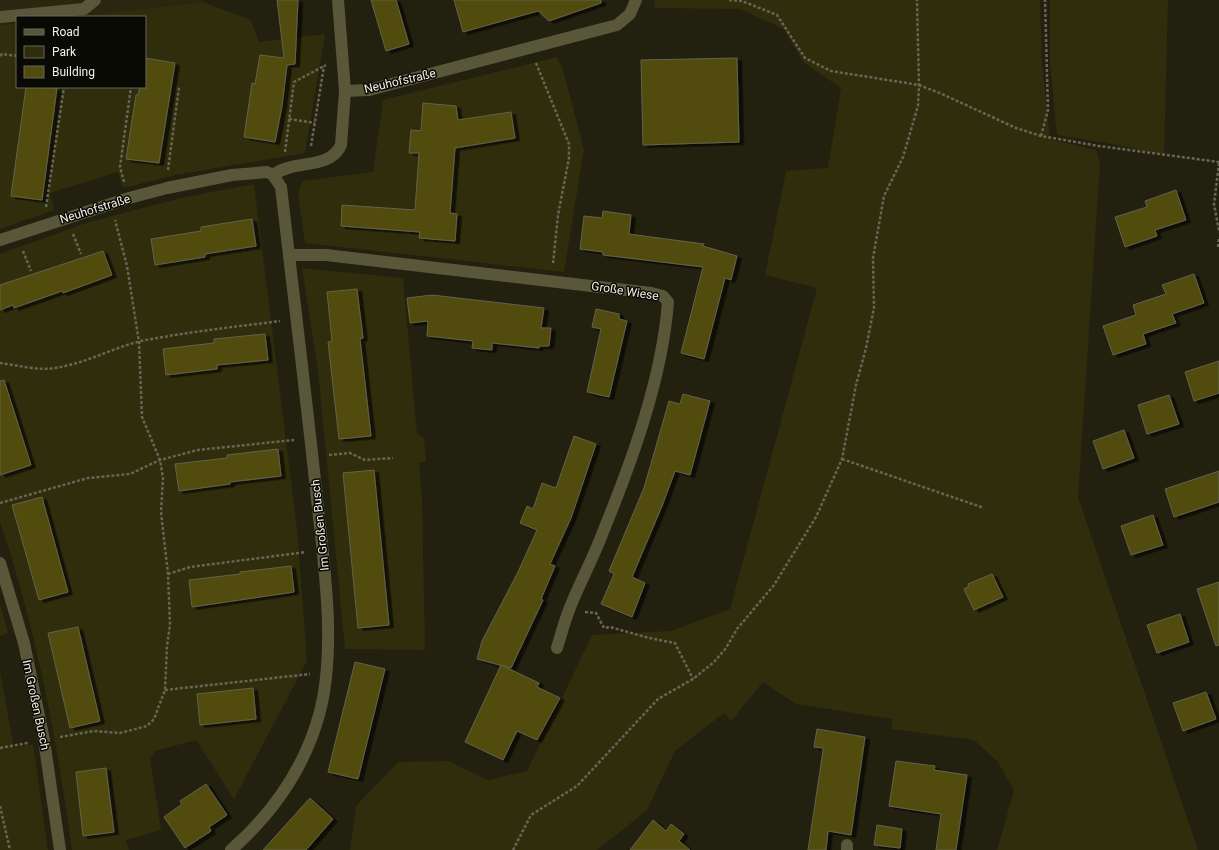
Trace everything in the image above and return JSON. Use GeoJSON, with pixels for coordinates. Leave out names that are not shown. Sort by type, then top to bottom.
{"type":"FeatureCollection","features":[{"type":"Feature","properties":{"kind":"street"},"geometry":{"type":"LineString","coordinates":[[0,17],[84,9],[95,0]]}},
{"type":"Feature","properties":{"kind":"street"},"geometry":{"type":"LineString","coordinates":[[338,0],[345,91]]}},
{"type":"Feature","properties":{"kind":"street","name":"Neuhofstraße"},"geometry":{"type":"LineString","coordinates":[[0,240],[129,198],[167,188],[261,171],[278,172],[331,158],[337,153],[341,145],[345,91],[369,90],[530,49],[616,25],[630,14],[636,0]]}},
{"type":"Feature","properties":{"kind":"street","name":"Im Großen Busch"},"geometry":{"type":"LineString","coordinates":[[231,850],[250,833],[270,811],[287,788],[300,766],[310,743],[320,713],[326,674],[327,628],[323,550],[281,187],[278,172]]}},
{"type":"Feature","properties":{"kind":"street","name":"Große Wiese"},"geometry":{"type":"LineString","coordinates":[[289,255],[326,255],[651,293],[663,296],[668,302],[667,321],[659,357],[637,438],[602,534],[569,610],[557,648]]}},
{"type":"Feature","properties":{"kind":"street","name":"Im Großen Busch"},"geometry":{"type":"LineString","coordinates":[[0,563],[24,643],[44,740],[60,850]]}},
{"type":"Feature","properties":{"kind":"path"},"geometry":{"type":"LineString","coordinates":[[729,0],[742,1],[777,14],[805,58],[831,72],[919,85],[1016,128],[1041,136],[1219,163],[1214,204],[1219,231]]}},
{"type":"Feature","properties":{"kind":"path"},"geometry":{"type":"LineString","coordinates":[[513,850],[531,815],[577,786],[658,699],[693,679],[714,662],[726,648],[738,629],[774,585],[816,517],[842,459],[856,385],[866,348],[874,308],[873,258],[876,234],[884,196],[903,157],[918,106],[917,0]]}},
{"type":"Feature","properties":{"kind":"path"},"geometry":{"type":"LineString","coordinates":[[1041,136],[1048,110],[1045,0]]}},
{"type":"Feature","properties":{"kind":"path"},"geometry":{"type":"LineString","coordinates":[[530,49],[569,144],[558,215],[551,281]]}},
{"type":"Feature","properties":{"kind":"path"},"geometry":{"type":"LineString","coordinates":[[0,56],[2,54],[16,56]]}},
{"type":"Feature","properties":{"kind":"path"},"geometry":{"type":"LineString","coordinates":[[278,172],[289,119],[294,82],[343,55]]}},
{"type":"Feature","properties":{"kind":"path"},"geometry":{"type":"LineString","coordinates":[[308,163],[324,66]]}},
{"type":"Feature","properties":{"kind":"path"},"geometry":{"type":"LineString","coordinates":[[167,188],[179,87]]}},
{"type":"Feature","properties":{"kind":"path"},"geometry":{"type":"LineString","coordinates":[[44,225],[64,88]]}},
{"type":"Feature","properties":{"kind":"path"},"geometry":{"type":"LineString","coordinates":[[129,198],[120,167],[131,88]]}},
{"type":"Feature","properties":{"kind":"path"},"geometry":{"type":"LineString","coordinates":[[289,119],[315,122]]}},
{"type":"Feature","properties":{"kind":"path"},"geometry":{"type":"LineString","coordinates":[[0,748],[94,731],[120,733],[148,727],[154,719],[165,690],[167,646],[170,625],[168,574],[161,512],[163,478],[160,460],[142,418],[139,342],[127,266],[111,204]]}},
{"type":"Feature","properties":{"kind":"path"},"geometry":{"type":"LineString","coordinates":[[16,235],[31,271]]}},
{"type":"Feature","properties":{"kind":"path"},"geometry":{"type":"LineString","coordinates":[[1218,247],[1219,238]]}},
{"type":"Feature","properties":{"kind":"path"},"geometry":{"type":"LineString","coordinates":[[0,363],[53,369],[82,362],[109,350],[139,342],[194,331],[296,319]]}},
{"type":"Feature","properties":{"kind":"path"},"geometry":{"type":"LineString","coordinates":[[0,503],[88,478],[130,474],[160,460],[198,450],[276,442]]}},
{"type":"Feature","properties":{"kind":"path"},"geometry":{"type":"LineString","coordinates":[[313,456],[350,453],[365,460],[393,458]]}},
{"type":"Feature","properties":{"kind":"path"},"geometry":{"type":"LineString","coordinates":[[842,459],[984,508]]}},
{"type":"Feature","properties":{"kind":"path"},"geometry":{"type":"LineString","coordinates":[[168,574],[190,567],[323,550]]}},
{"type":"Feature","properties":{"kind":"path"},"geometry":{"type":"LineString","coordinates":[[569,610],[596,613],[604,628],[610,627],[649,638],[675,643],[693,679]]}},
{"type":"Feature","properties":{"kind":"path"},"geometry":{"type":"LineString","coordinates":[[165,690],[312,674],[326,674]]}},
{"type":"Feature","properties":{"kind":"path"},"geometry":{"type":"LineString","coordinates":[[0,806],[10,850]]}},
{"type":"Feature","properties":{"kind":"shaded area"},"geometry":{"type":"Polygon","coordinates":[[[0,0],[202,0],[203,2],[81,16],[16,16],[16,23],[0,25],[0,0]]]}},
{"type":"Feature","properties":{"kind":"green space"},"geometry":{"type":"Polygon","coordinates":[[[655,0],[1040,0],[1042,62],[1050,139],[1096,150],[1100,164],[1078,497],[1198,850],[997,850],[1014,790],[997,761],[974,740],[892,729],[892,719],[796,704],[763,682],[731,721],[724,713],[675,751],[647,810],[597,850],[350,850],[356,806],[398,762],[448,761],[488,780],[527,771],[592,635],[671,631],[730,609],[817,288],[765,275],[786,171],[828,168],[841,88],[803,62],[784,29],[740,9],[654,8],[655,0]]]}},
{"type":"Feature","properties":{"kind":"green space"},"geometry":{"type":"Polygon","coordinates":[[[1050,0],[1168,0],[1164,155],[1107,143],[1057,135],[1050,64],[1050,0]]]}},
{"type":"Feature","properties":{"kind":"green space"},"geometry":{"type":"Polygon","coordinates":[[[203,2],[251,20],[259,42],[325,34],[305,153],[176,175],[123,188],[118,172],[50,193],[54,210],[0,229],[0,25],[16,23],[16,88],[146,88],[146,16],[81,16],[203,2]]]}},
{"type":"Feature","properties":{"kind":"green space"},"geometry":{"type":"Polygon","coordinates":[[[557,57],[564,73],[584,150],[564,272],[305,243],[298,193],[302,181],[373,172],[383,100],[557,57]]]}},
{"type":"Feature","properties":{"kind":"green space"},"geometry":{"type":"Polygon","coordinates":[[[254,184],[297,529],[307,661],[234,799],[196,740],[155,751],[150,758],[161,830],[126,840],[129,850],[72,850],[52,725],[35,643],[13,562],[0,522],[0,254],[89,222],[181,198],[254,184]]]}},
{"type":"Feature","properties":{"kind":"green space"},"geometry":{"type":"Polygon","coordinates":[[[302,268],[403,278],[417,434],[424,438],[426,461],[419,463],[422,496],[425,650],[345,649],[318,370],[302,268]]]}},
{"type":"Feature","properties":{"kind":"green space"},"geometry":{"type":"Polygon","coordinates":[[[0,604],[8,633],[0,636],[0,604]]]}},
{"type":"Feature","properties":{"kind":"green space"},"geometry":{"type":"Polygon","coordinates":[[[0,671],[14,748],[33,744],[48,850],[0,850],[0,671]]]}},
{"type":"Feature","properties":{"kind":"building"},"geometry":{"type":"Polygon","coordinates":[[[277,0],[298,0],[295,64],[287,65],[282,106],[275,142],[244,137],[252,83],[255,84],[260,55],[284,58],[277,0]]]}},
{"type":"Feature","properties":{"kind":"building"},"geometry":{"type":"Polygon","coordinates":[[[371,0],[396,0],[409,44],[386,51],[371,0]]]}},
{"type":"Feature","properties":{"kind":"building"},"geometry":{"type":"Polygon","coordinates":[[[454,0],[601,0],[601,3],[549,21],[538,11],[463,32],[454,0]]]}},
{"type":"Feature","properties":{"kind":"building"},"geometry":{"type":"Polygon","coordinates":[[[146,58],[175,63],[159,163],[126,159],[136,95],[138,95],[140,88],[146,88],[146,58]]]}},
{"type":"Feature","properties":{"kind":"building"},"geometry":{"type":"Polygon","coordinates":[[[737,58],[739,142],[643,145],[641,60],[737,58]]]}},
{"type":"Feature","properties":{"kind":"building"},"geometry":{"type":"Polygon","coordinates":[[[26,88],[57,88],[42,200],[11,196],[26,88]]]}},
{"type":"Feature","properties":{"kind":"building"},"geometry":{"type":"Polygon","coordinates":[[[423,103],[456,106],[458,120],[511,112],[515,138],[455,148],[450,213],[457,214],[455,241],[419,238],[420,232],[341,226],[342,205],[415,210],[419,153],[409,153],[411,130],[421,131],[423,103]]]}},
{"type":"Feature","properties":{"kind":"building"},"geometry":{"type":"Polygon","coordinates":[[[1176,190],[1186,220],[1155,230],[1157,236],[1125,247],[1115,217],[1147,207],[1145,201],[1176,190]]]}},
{"type":"Feature","properties":{"kind":"building"},"geometry":{"type":"Polygon","coordinates":[[[603,211],[631,215],[629,234],[704,244],[703,246],[737,256],[731,280],[725,278],[704,359],[681,353],[703,267],[603,255],[603,252],[580,249],[584,216],[602,218],[603,211]]]}},
{"type":"Feature","properties":{"kind":"building"},"geometry":{"type":"Polygon","coordinates":[[[252,219],[256,246],[205,254],[205,257],[155,265],[151,239],[201,231],[201,227],[252,219]]]}},
{"type":"Feature","properties":{"kind":"building"},"geometry":{"type":"Polygon","coordinates":[[[103,251],[112,275],[63,293],[62,291],[14,308],[13,305],[0,310],[0,285],[103,251]]]}},
{"type":"Feature","properties":{"kind":"building"},"geometry":{"type":"Polygon","coordinates":[[[1194,274],[1204,303],[1172,314],[1176,323],[1143,334],[1146,344],[1113,355],[1103,326],[1136,315],[1133,305],[1166,294],[1162,285],[1194,274]]]}},
{"type":"Feature","properties":{"kind":"building"},"geometry":{"type":"Polygon","coordinates":[[[357,289],[363,338],[360,339],[371,436],[339,439],[328,342],[332,341],[327,292],[357,289]]]}},
{"type":"Feature","properties":{"kind":"building"},"geometry":{"type":"Polygon","coordinates":[[[432,295],[544,308],[541,328],[551,328],[549,346],[539,346],[539,348],[492,343],[492,350],[472,348],[473,341],[427,336],[428,321],[410,323],[407,298],[432,295]]]}},
{"type":"Feature","properties":{"kind":"building"},"geometry":{"type":"Polygon","coordinates":[[[596,309],[619,314],[619,319],[627,321],[609,397],[587,392],[601,329],[592,327],[596,309]]]}},
{"type":"Feature","properties":{"kind":"building"},"geometry":{"type":"Polygon","coordinates":[[[265,334],[268,360],[217,365],[217,369],[166,375],[163,349],[214,343],[214,339],[265,334]]]}},
{"type":"Feature","properties":{"kind":"building"},"geometry":{"type":"Polygon","coordinates":[[[1219,361],[1219,393],[1194,401],[1185,372],[1219,361]]]}},
{"type":"Feature","properties":{"kind":"building"},"geometry":{"type":"Polygon","coordinates":[[[4,380],[31,465],[0,475],[0,381],[4,380]]]}},
{"type":"Feature","properties":{"kind":"building"},"geometry":{"type":"Polygon","coordinates":[[[683,394],[710,401],[690,475],[675,471],[632,577],[645,583],[632,617],[601,604],[614,574],[609,571],[644,488],[669,401],[680,404],[683,394]]]}},
{"type":"Feature","properties":{"kind":"building"},"geometry":{"type":"Polygon","coordinates":[[[1169,395],[1179,424],[1147,434],[1138,405],[1169,395]]]}},
{"type":"Feature","properties":{"kind":"building"},"geometry":{"type":"Polygon","coordinates":[[[1124,430],[1134,458],[1103,469],[1093,441],[1124,430]]]}},
{"type":"Feature","properties":{"kind":"building"},"geometry":{"type":"Polygon","coordinates":[[[574,436],[596,444],[571,518],[550,564],[555,566],[541,599],[543,600],[511,668],[477,659],[482,641],[518,572],[537,530],[520,523],[527,506],[533,509],[542,483],[556,488],[574,436]]]}},
{"type":"Feature","properties":{"kind":"building"},"geometry":{"type":"Polygon","coordinates":[[[278,449],[281,476],[230,482],[230,484],[179,491],[175,464],[227,458],[227,455],[278,449]]]}},
{"type":"Feature","properties":{"kind":"building"},"geometry":{"type":"Polygon","coordinates":[[[374,470],[389,625],[358,628],[343,473],[374,470]]]}},
{"type":"Feature","properties":{"kind":"building"},"geometry":{"type":"Polygon","coordinates":[[[1219,471],[1219,502],[1174,517],[1165,489],[1219,471]]]}},
{"type":"Feature","properties":{"kind":"building"},"geometry":{"type":"Polygon","coordinates":[[[42,497],[68,592],[39,600],[12,505],[42,497]]]}},
{"type":"Feature","properties":{"kind":"building"},"geometry":{"type":"Polygon","coordinates":[[[1153,515],[1163,545],[1131,555],[1121,526],[1153,515]]]}},
{"type":"Feature","properties":{"kind":"building"},"geometry":{"type":"Polygon","coordinates":[[[291,566],[294,592],[192,607],[189,580],[291,566]]]}},
{"type":"Feature","properties":{"kind":"building"},"geometry":{"type":"Polygon","coordinates":[[[992,574],[1003,597],[974,610],[964,589],[969,586],[968,584],[992,574]]]}},
{"type":"Feature","properties":{"kind":"building"},"geometry":{"type":"Polygon","coordinates":[[[1219,582],[1219,645],[1216,646],[1197,589],[1219,582]]]}},
{"type":"Feature","properties":{"kind":"building"},"geometry":{"type":"Polygon","coordinates":[[[1180,614],[1189,642],[1157,653],[1147,625],[1180,614]]]}},
{"type":"Feature","properties":{"kind":"building"},"geometry":{"type":"Polygon","coordinates":[[[78,627],[100,721],[70,728],[48,633],[78,627]]]}},
{"type":"Feature","properties":{"kind":"building"},"geometry":{"type":"Polygon","coordinates":[[[355,662],[385,669],[358,779],[328,772],[355,662]]]}},
{"type":"Feature","properties":{"kind":"building"},"geometry":{"type":"Polygon","coordinates":[[[501,665],[539,683],[537,687],[560,698],[537,740],[517,731],[503,760],[465,742],[501,665]]]}},
{"type":"Feature","properties":{"kind":"building"},"geometry":{"type":"Polygon","coordinates":[[[253,688],[256,719],[200,725],[197,694],[253,688]]]}},
{"type":"Feature","properties":{"kind":"building"},"geometry":{"type":"Polygon","coordinates":[[[1206,692],[1216,719],[1183,731],[1173,703],[1206,692]]]}},
{"type":"Feature","properties":{"kind":"building"},"geometry":{"type":"Polygon","coordinates":[[[817,729],[865,737],[851,835],[828,831],[826,850],[808,850],[823,751],[823,748],[814,747],[817,729]]]}},
{"type":"Feature","properties":{"kind":"building"},"geometry":{"type":"Polygon","coordinates":[[[896,761],[935,766],[934,770],[967,775],[956,850],[936,850],[941,814],[889,806],[896,761]]]}},
{"type":"Feature","properties":{"kind":"building"},"geometry":{"type":"Polygon","coordinates":[[[106,768],[114,832],[83,836],[76,772],[106,768]]]}},
{"type":"Feature","properties":{"kind":"building"},"geometry":{"type":"Polygon","coordinates":[[[206,784],[227,815],[209,827],[211,831],[185,848],[164,817],[182,804],[180,801],[206,784]]]}},
{"type":"Feature","properties":{"kind":"building"},"geometry":{"type":"Polygon","coordinates":[[[310,798],[333,819],[306,850],[263,850],[310,798]]]}},
{"type":"Feature","properties":{"kind":"building"},"geometry":{"type":"Polygon","coordinates":[[[653,820],[666,831],[671,824],[684,834],[679,841],[690,850],[630,850],[653,820]]]}},
{"type":"Feature","properties":{"kind":"building"},"geometry":{"type":"Polygon","coordinates":[[[877,825],[902,829],[900,848],[874,845],[877,825]]]}}]}
